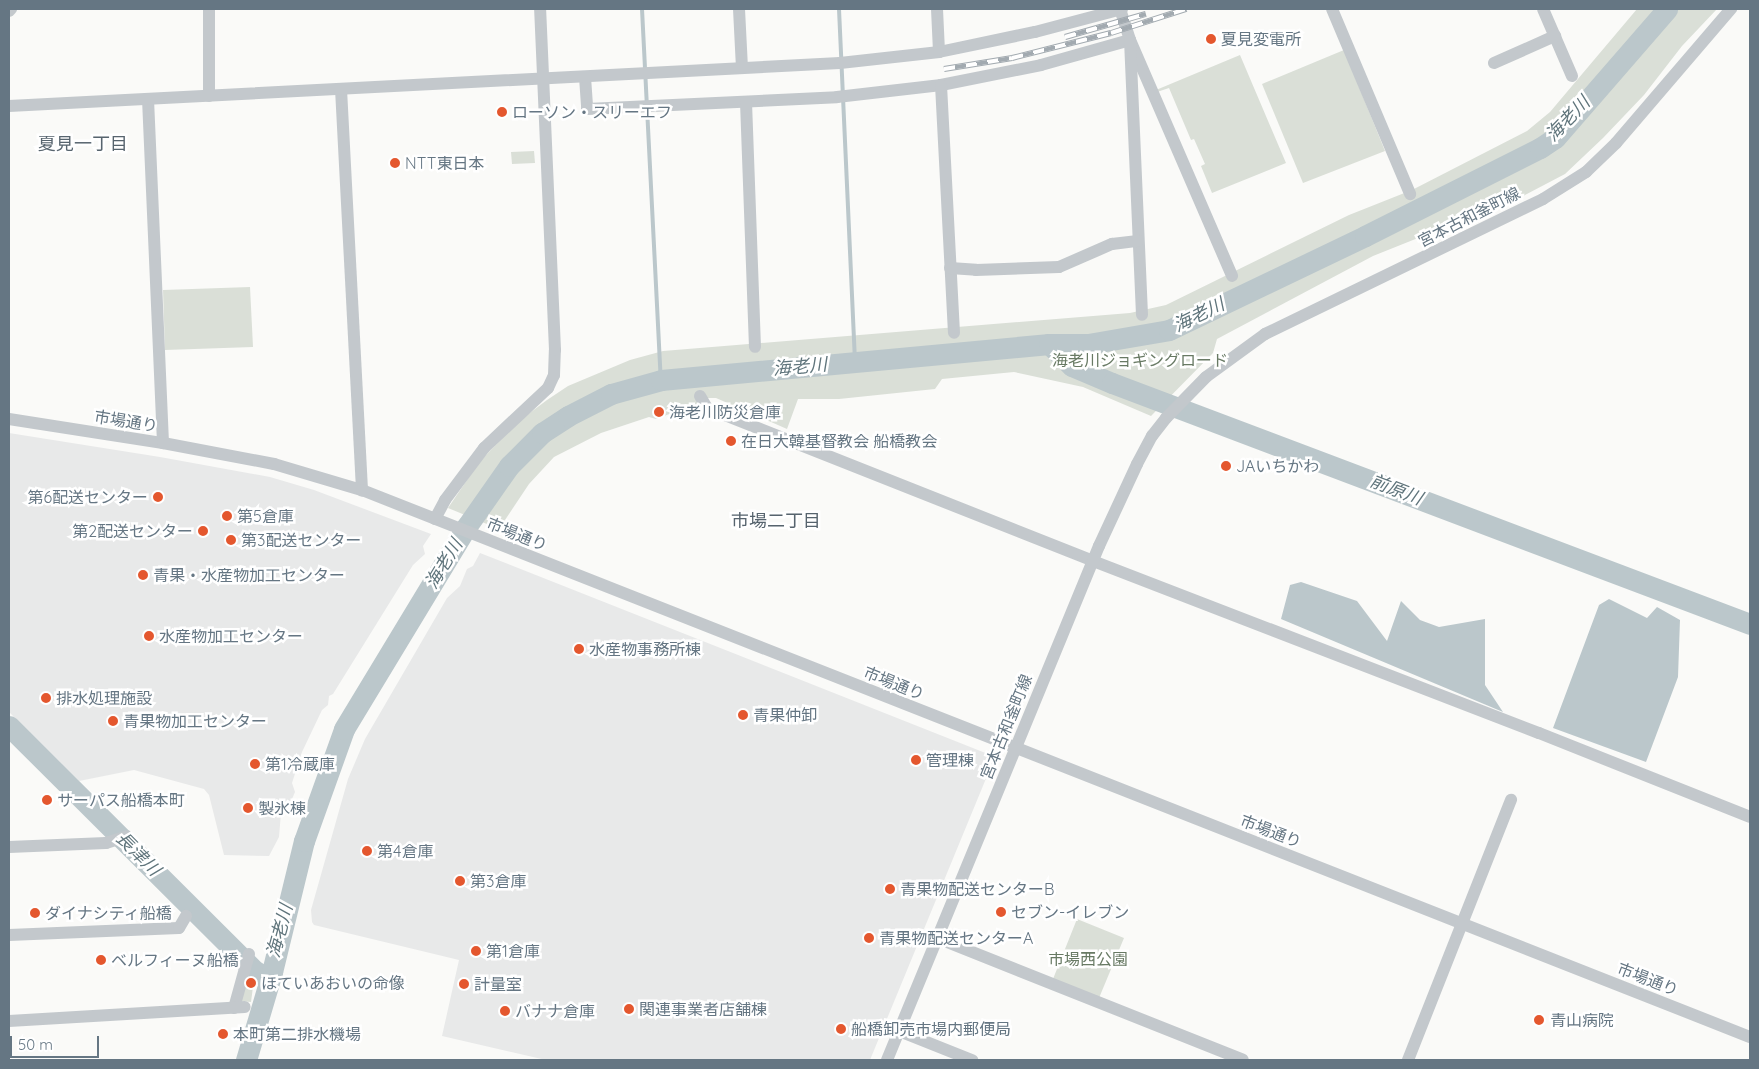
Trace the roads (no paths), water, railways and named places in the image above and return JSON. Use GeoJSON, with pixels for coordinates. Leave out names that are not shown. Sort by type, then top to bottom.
{"type":"FeatureCollection","features":[{"type":"Feature","properties":{"kind":"street"},"geometry":{"type":"LineString","coordinates":[[209,9],[210,96]]}},
{"type":"Feature","properties":{"kind":"street"},"geometry":{"type":"LineString","coordinates":[[435,519],[446,500],[484,448],[548,388],[554,375],[556,350],[540,9]]}},
{"type":"Feature","properties":{"kind":"street"},"geometry":{"type":"LineString","coordinates":[[740,9],[742,68]]}},
{"type":"Feature","properties":{"kind":"street"},"geometry":{"type":"LineString","coordinates":[[936,9],[939,52]]}},
{"type":"Feature","properties":{"kind":"street"},"geometry":{"type":"LineString","coordinates":[[9,106],[543,80],[840,63],[939,52],[1035,32],[1121,9],[1130,40],[1232,276]]}},
{"type":"Feature","properties":{"kind":"street"},"geometry":{"type":"LineString","coordinates":[[1332,9],[1410,194]]}},
{"type":"Feature","properties":{"kind":"street"},"geometry":{"type":"LineString","coordinates":[[1543,9],[1572,76]]}},
{"type":"Feature","properties":{"kind":"street","name":"宮本古和釜町線"},"geometry":{"type":"LineString","coordinates":[[887,1060],[1093,561],[1137,464],[1152,436],[1170,414],[1206,377],[1229,358],[1265,334],[1543,198],[1586,172],[1616,143],[1731,9]]}},
{"type":"Feature","properties":{"kind":"street"},"geometry":{"type":"LineString","coordinates":[[1494,63],[1555,36]]}},
{"type":"Feature","properties":{"kind":"street"},"geometry":{"type":"LineString","coordinates":[[585,77],[586,110],[836,97],[941,85],[1040,65],[1130,40]]}},
{"type":"Feature","properties":{"kind":"street"},"geometry":{"type":"LineString","coordinates":[[1130,40],[1142,315]]}},
{"type":"Feature","properties":{"kind":"street"},"geometry":{"type":"LineString","coordinates":[[941,85],[954,333]]}},
{"type":"Feature","properties":{"kind":"street"},"geometry":{"type":"LineString","coordinates":[[341,89],[362,490]]}},
{"type":"Feature","properties":{"kind":"street"},"geometry":{"type":"LineString","coordinates":[[148,99],[163,443]]}},
{"type":"Feature","properties":{"kind":"street"},"geometry":{"type":"LineString","coordinates":[[746,102],[755,347]]}},
{"type":"Feature","properties":{"kind":"street"},"geometry":{"type":"LineString","coordinates":[[950,268],[976,270],[1060,266],[1112,244],[1138,241]]}},
{"type":"Feature","properties":{"kind":"street"},"geometry":{"type":"LineString","coordinates":[[700,396],[707,408],[1093,561],[1750,817]]}},
{"type":"Feature","properties":{"kind":"street","name":"市場通り"},"geometry":{"type":"LineString","coordinates":[[9,418],[163,443],[274,464],[362,490],[1750,1037]]}},
{"type":"Feature","properties":{"kind":"street"},"geometry":{"type":"LineString","coordinates":[[1408,1060],[1511,800]]}},
{"type":"Feature","properties":{"kind":"street"},"geometry":{"type":"LineString","coordinates":[[9,847],[106,843],[122,838]]}},
{"type":"Feature","properties":{"kind":"street"},"geometry":{"type":"LineString","coordinates":[[9,935],[179,928],[186,916]]}},
{"type":"Feature","properties":{"kind":"street"},"geometry":{"type":"LineString","coordinates":[[937,938],[1243,1060]]}},
{"type":"Feature","properties":{"kind":"street"},"geometry":{"type":"LineString","coordinates":[[9,1021],[239,1008],[242,973],[246,971],[249,956]]}},
{"type":"Feature","properties":{"kind":"street"},"geometry":{"type":"LineString","coordinates":[[899,1031],[972,1060]]}},
{"type":"Feature","properties":{"kind":"waterway"},"geometry":{"type":"LineString","coordinates":[[642,9],[661,380]]}},
{"type":"Feature","properties":{"kind":"waterway"},"geometry":{"type":"LineString","coordinates":[[839,9],[855,361]]}},
{"type":"Feature","properties":{"kind":"waterway","name":"海老川"},"geometry":{"type":"LineString","coordinates":[[246,1060],[272,972],[304,841],[344,729],[467,526],[509,466],[542,433],[568,416],[611,394],[661,380],[1049,344],[1088,344],[1169,330],[1365,236],[1540,148],[1555,138],[1667,9]]}},
{"type":"Feature","properties":{"kind":"waterway","name":"前原川"},"geometry":{"type":"LineString","coordinates":[[1049,344],[1072,366],[1112,383],[1750,624]]}},
{"type":"Feature","properties":{"kind":"waterway","name":"長津川"},"geometry":{"type":"LineString","coordinates":[[9,726],[255,971],[270,979]]}},
{"type":"Feature","properties":{"kind":"railway"},"geometry":{"type":"LineString","coordinates":[[944,69],[1012,58],[1111,33],[1186,9]]}},
{"type":"Feature","properties":{"kind":"railway"},"geometry":{"type":"LineString","coordinates":[[1065,37],[1146,14]]}},
{"type":"Feature","properties":{"kind":"place","name":"夏見変電所"},"geometry":{"type":"Point","coordinates":[1211,39]}},
{"type":"Feature","properties":{"kind":"place","name":"ローソン・スリーエフ"},"geometry":{"type":"Point","coordinates":[502,112]}},
{"type":"Feature","properties":{"kind":"place","name":"NTT東日本"},"geometry":{"type":"Point","coordinates":[395,163]}},
{"type":"Feature","properties":{"kind":"place","name":"海老川防災倉庫"},"geometry":{"type":"Point","coordinates":[659,412]}},
{"type":"Feature","properties":{"kind":"place","name":"在日大韓基督教会 船橋教会"},"geometry":{"type":"Point","coordinates":[731,441]}},
{"type":"Feature","properties":{"kind":"place","name":"JAいちかわ"},"geometry":{"type":"Point","coordinates":[1226,466]}},
{"type":"Feature","properties":{"kind":"place","name":"第6配送センター"},"geometry":{"type":"Point","coordinates":[158,497]}},
{"type":"Feature","properties":{"kind":"place","name":"第5倉庫"},"geometry":{"type":"Point","coordinates":[227,516]}},
{"type":"Feature","properties":{"kind":"place","name":"第2配送センター"},"geometry":{"type":"Point","coordinates":[203,531]}},
{"type":"Feature","properties":{"kind":"place","name":"第3配送センター"},"geometry":{"type":"Point","coordinates":[231,540]}},
{"type":"Feature","properties":{"kind":"place","name":"青果・水産物加工センター"},"geometry":{"type":"Point","coordinates":[143,575]}},
{"type":"Feature","properties":{"kind":"place","name":"水産物加工センター"},"geometry":{"type":"Point","coordinates":[149,636]}},
{"type":"Feature","properties":{"kind":"place","name":"水産物事務所棟"},"geometry":{"type":"Point","coordinates":[579,649]}},
{"type":"Feature","properties":{"kind":"place","name":"排水処理施設"},"geometry":{"type":"Point","coordinates":[46,698]}},
{"type":"Feature","properties":{"kind":"place","name":"青果仲卸"},"geometry":{"type":"Point","coordinates":[743,715]}},
{"type":"Feature","properties":{"kind":"place","name":"青果物加工センター"},"geometry":{"type":"Point","coordinates":[113,721]}},
{"type":"Feature","properties":{"kind":"place","name":"管理棟"},"geometry":{"type":"Point","coordinates":[916,760]}},
{"type":"Feature","properties":{"kind":"place","name":"第1冷蔵庫"},"geometry":{"type":"Point","coordinates":[255,764]}},
{"type":"Feature","properties":{"kind":"place","name":"サーパス船橋本町"},"geometry":{"type":"Point","coordinates":[47,800]}},
{"type":"Feature","properties":{"kind":"place","name":"製氷棟"},"geometry":{"type":"Point","coordinates":[248,808]}},
{"type":"Feature","properties":{"kind":"place","name":"第4倉庫"},"geometry":{"type":"Point","coordinates":[367,851]}},
{"type":"Feature","properties":{"kind":"place","name":"第3倉庫"},"geometry":{"type":"Point","coordinates":[460,881]}},
{"type":"Feature","properties":{"kind":"place","name":"青果物配送センターB"},"geometry":{"type":"Point","coordinates":[890,889]}},
{"type":"Feature","properties":{"kind":"place","name":"セブン-イレブン"},"geometry":{"type":"Point","coordinates":[1001,912]}},
{"type":"Feature","properties":{"kind":"place","name":"ダイナシティ船橋"},"geometry":{"type":"Point","coordinates":[35,913]}},
{"type":"Feature","properties":{"kind":"place","name":"青果物配送センターA"},"geometry":{"type":"Point","coordinates":[869,938]}},
{"type":"Feature","properties":{"kind":"place","name":"第1倉庫"},"geometry":{"type":"Point","coordinates":[476,951]}},
{"type":"Feature","properties":{"kind":"place","name":"ベルフィーヌ船橋"},"geometry":{"type":"Point","coordinates":[101,960]}},
{"type":"Feature","properties":{"kind":"place","name":"ほていあおいの命像"},"geometry":{"type":"Point","coordinates":[251,983]}},
{"type":"Feature","properties":{"kind":"place","name":"計量室"},"geometry":{"type":"Point","coordinates":[464,984]}},
{"type":"Feature","properties":{"kind":"place","name":"関連事業者店舗棟"},"geometry":{"type":"Point","coordinates":[629,1009]}},
{"type":"Feature","properties":{"kind":"place","name":"バナナ倉庫"},"geometry":{"type":"Point","coordinates":[505,1011]}},
{"type":"Feature","properties":{"kind":"place","name":"青山病院"},"geometry":{"type":"Point","coordinates":[1539,1020]}},
{"type":"Feature","properties":{"kind":"place","name":"船橋卸売市場内郵便局"},"geometry":{"type":"Point","coordinates":[841,1029]}},
{"type":"Feature","properties":{"kind":"place","name":"本町第二排水機場"},"geometry":{"type":"Point","coordinates":[223,1034]}},
{"type":"Feature","properties":{"kind":"district","name":"夏見一丁目"},"geometry":{"type":"Point","coordinates":[83,144]}},
{"type":"Feature","properties":{"kind":"district","name":"市場二丁目"},"geometry":{"type":"Point","coordinates":[776,521]}},
{"type":"Feature","properties":{"kind":"park label","name":"海老川ジョギングロード"},"geometry":{"type":"Point","coordinates":[1140,360]}},
{"type":"Feature","properties":{"kind":"park label","name":"市場西公園"},"geometry":{"type":"Point","coordinates":[1088,959]}}]}
